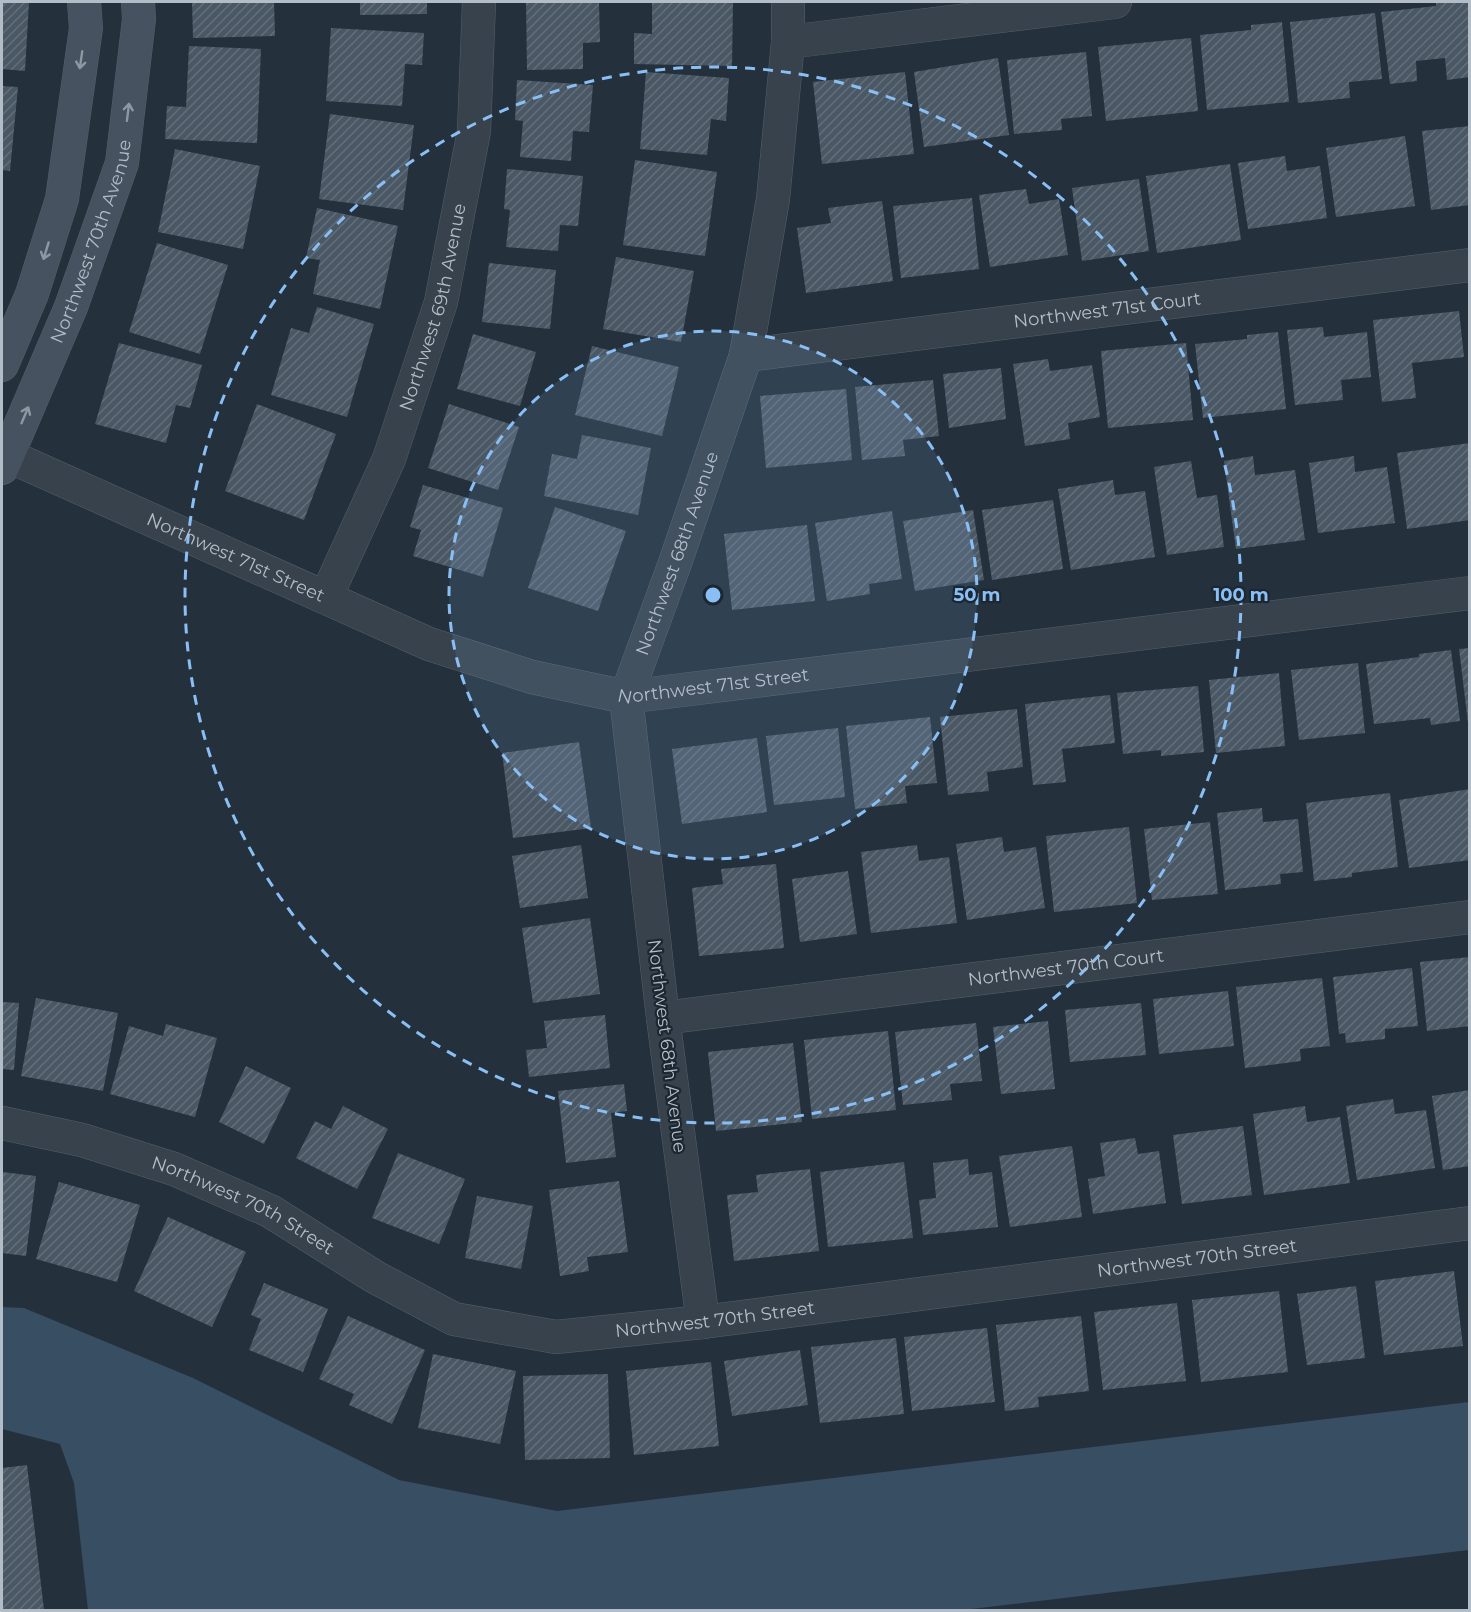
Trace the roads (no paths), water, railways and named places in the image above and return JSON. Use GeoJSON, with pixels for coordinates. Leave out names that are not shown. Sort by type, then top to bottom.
{"type":"FeatureCollection","features":[{"type":"Feature","properties":{"kind":"street","name":"Northwest 70th Avenue"},"geometry":{"type":"LineString","coordinates":[[2,365],[32,294],[62,199],[86,28],[84,2]]}},
{"type":"Feature","properties":{"kind":"street","name":"Northwest 70th Avenue"},"geometry":{"type":"LineString","coordinates":[[3,459],[71,307],[122,163],[139,20],[138,2]]}},
{"type":"Feature","properties":{"kind":"street","name":"Northwest 69th Avenue"},"geometry":{"type":"LineString","coordinates":[[326,597],[389,459],[441,302],[474,131],[479,2]]}},
{"type":"Feature","properties":{"kind":"street","name":"Northwest 68th Avenue"},"geometry":{"type":"LineString","coordinates":[[703,1322],[663,1018],[626,697],[746,356],[773,199],[788,42],[788,2]]}},
{"type":"Feature","properties":{"kind":"street"},"geometry":{"type":"LineString","coordinates":[[788,42],[1115,2]]}},
{"type":"Feature","properties":{"kind":"street","name":"Northwest 71st Court"},"geometry":{"type":"LineString","coordinates":[[746,356],[1470,265]]}},
{"type":"Feature","properties":{"kind":"street","name":"Northwest 71st Street"},"geometry":{"type":"LineString","coordinates":[[3,459],[326,597],[429,644],[532,677],[626,697],[1470,593]]}},
{"type":"Feature","properties":{"kind":"street","name":"Northwest 70th Court"},"geometry":{"type":"LineString","coordinates":[[663,1018],[1470,917]]}},
{"type":"Feature","properties":{"kind":"street","name":"Northwest 70th Street"},"geometry":{"type":"LineString","coordinates":[[2,1123],[82,1140],[184,1173],[270,1211],[375,1277],[454,1318],[556,1337],[703,1322],[1470,1223]]}},
{"type":"Feature","properties":{"kind":"water"},"geometry":{"type":"Polygon","coordinates":[[[2,1307],[24,1308],[193,1378],[399,1480],[557,1511],[1469,1402],[1469,1550],[963,1610],[88,1610],[74,1483],[60,1444],[2,1429],[2,1307]]]}}]}
